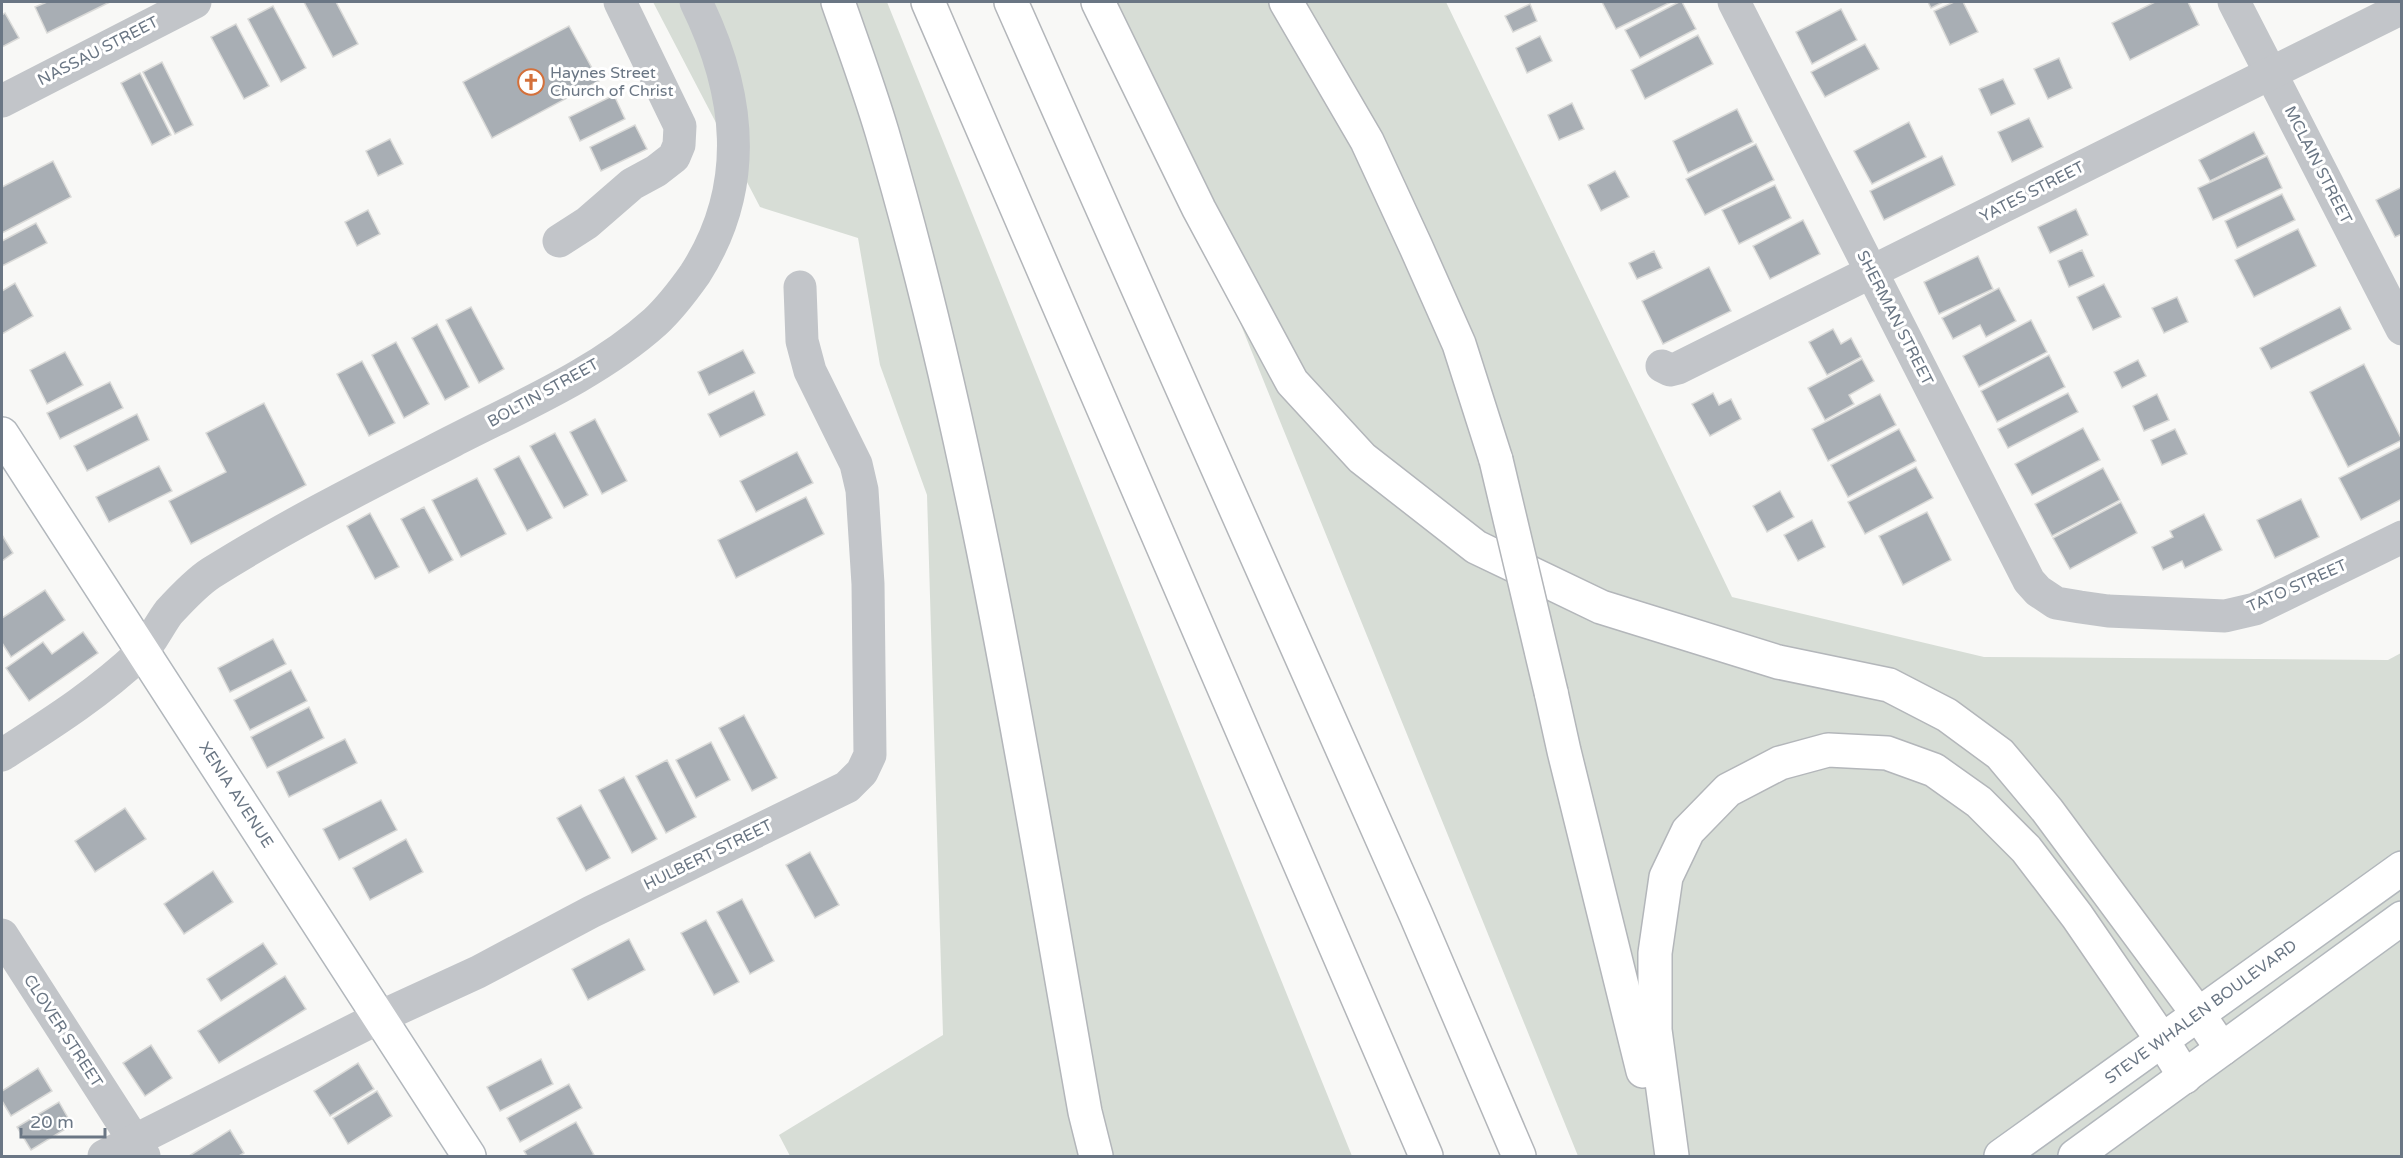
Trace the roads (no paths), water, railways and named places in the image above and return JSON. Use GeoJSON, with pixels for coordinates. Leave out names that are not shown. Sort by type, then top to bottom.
{"type":"FeatureCollection","features":[{"type":"Feature","properties":{"kind":"main road"},"geometry":{"type":"LineString","coordinates":[[838,2],[882,130],[941,354],[999,623],[1083,1100],[1096,1156]]}},
{"type":"Feature","properties":{"kind":"main road"},"geometry":{"type":"LineString","coordinates":[[928,2],[1426,1156]]}},
{"type":"Feature","properties":{"kind":"main road"},"geometry":{"type":"LineString","coordinates":[[1011,2],[1412,904],[1519,1156]]}},
{"type":"Feature","properties":{"kind":"main road"},"geometry":{"type":"LineString","coordinates":[[1098,2],[1198,209],[1292,382],[1362,458],[1476,547],[1602,607],[1778,662],[1889,685],[1947,715],[2000,754],[2047,810],[2222,1049]]}},
{"type":"Feature","properties":{"kind":"main road"},"geometry":{"type":"LineString","coordinates":[[1286,2],[1367,141],[1459,344],[1496,460],[1614,957],[1666,1156]]}},
{"type":"Feature","properties":{"kind":"main road","name":"XENIA AVENUE"},"geometry":{"type":"LineString","coordinates":[[2,434],[469,1156]]}},
{"type":"Feature","properties":{"kind":"main road"},"geometry":{"type":"LineString","coordinates":[[1672,1156],[1655,1030],[1655,953],[1666,877],[1689,831],[1728,790],[1780,763],[1828,750],[1887,753],[1934,770],[1979,802],[2026,849],[2077,916],[2185,1077]]}},
{"type":"Feature","properties":{"kind":"main road","name":"STEVE WHALEN BOULEVARD"},"geometry":{"type":"LineString","coordinates":[[2001,1156],[2402,868]]}},
{"type":"Feature","properties":{"kind":"main road"},"geometry":{"type":"LineString","coordinates":[[2075,1156],[2402,918]]}},
{"type":"Feature","properties":{"kind":"street"},"geometry":{"type":"LineString","coordinates":[[559,241],[587,223],[632,184],[674,158],[679,145],[680,126],[620,2]]}},
{"type":"Feature","properties":{"kind":"street","name":"BOLTIN STREET"},"geometry":{"type":"LineString","coordinates":[[2,755],[92,697],[143,652],[169,612],[208,575],[337,500],[555,389],[621,348],[655,322],[682,292],[707,254],[724,215],[733,174],[733,129],[726,80],[711,32],[696,2]]}},
{"type":"Feature","properties":{"kind":"street","name":"SHERMAN STREET"},"geometry":{"type":"LineString","coordinates":[[1734,2],[2029,581],[2038,591],[2056,603],[2080,607]]}},
{"type":"Feature","properties":{"kind":"street","name":"MCLAIN STREET"},"geometry":{"type":"LineString","coordinates":[[2234,2],[2402,329]]}},
{"type":"Feature","properties":{"kind":"street","name":"NASSAU STREET"},"geometry":{"type":"LineString","coordinates":[[2,101],[180,5]]}},
{"type":"Feature","properties":{"kind":"street","name":"YATES STREET"},"geometry":{"type":"LineString","coordinates":[[1662,366],[1670,370],[1678,368],[2402,8]]}},
{"type":"Feature","properties":{"kind":"street","name":"HULBERT STREET"},"geometry":{"type":"LineString","coordinates":[[104,1156],[139,1149],[380,1017],[478,972],[591,912],[847,787],[862,772],[870,755],[870,675],[868,585],[862,490],[856,464],[810,371],[802,341],[800,287]]}},
{"type":"Feature","properties":{"kind":"street","name":"TATO STREET"},"geometry":{"type":"LineString","coordinates":[[2080,607],[2108,611],[2225,615],[2255,609],[2402,537]]}},
{"type":"Feature","properties":{"kind":"street","name":"CLOVER STREET"},"geometry":{"type":"LineString","coordinates":[[2,935],[139,1149]]}},
{"type":"Feature","properties":{"kind":"place","name":"Haynes Street Church of Christ"},"geometry":{"type":"Point","coordinates":[531,82]}}]}
